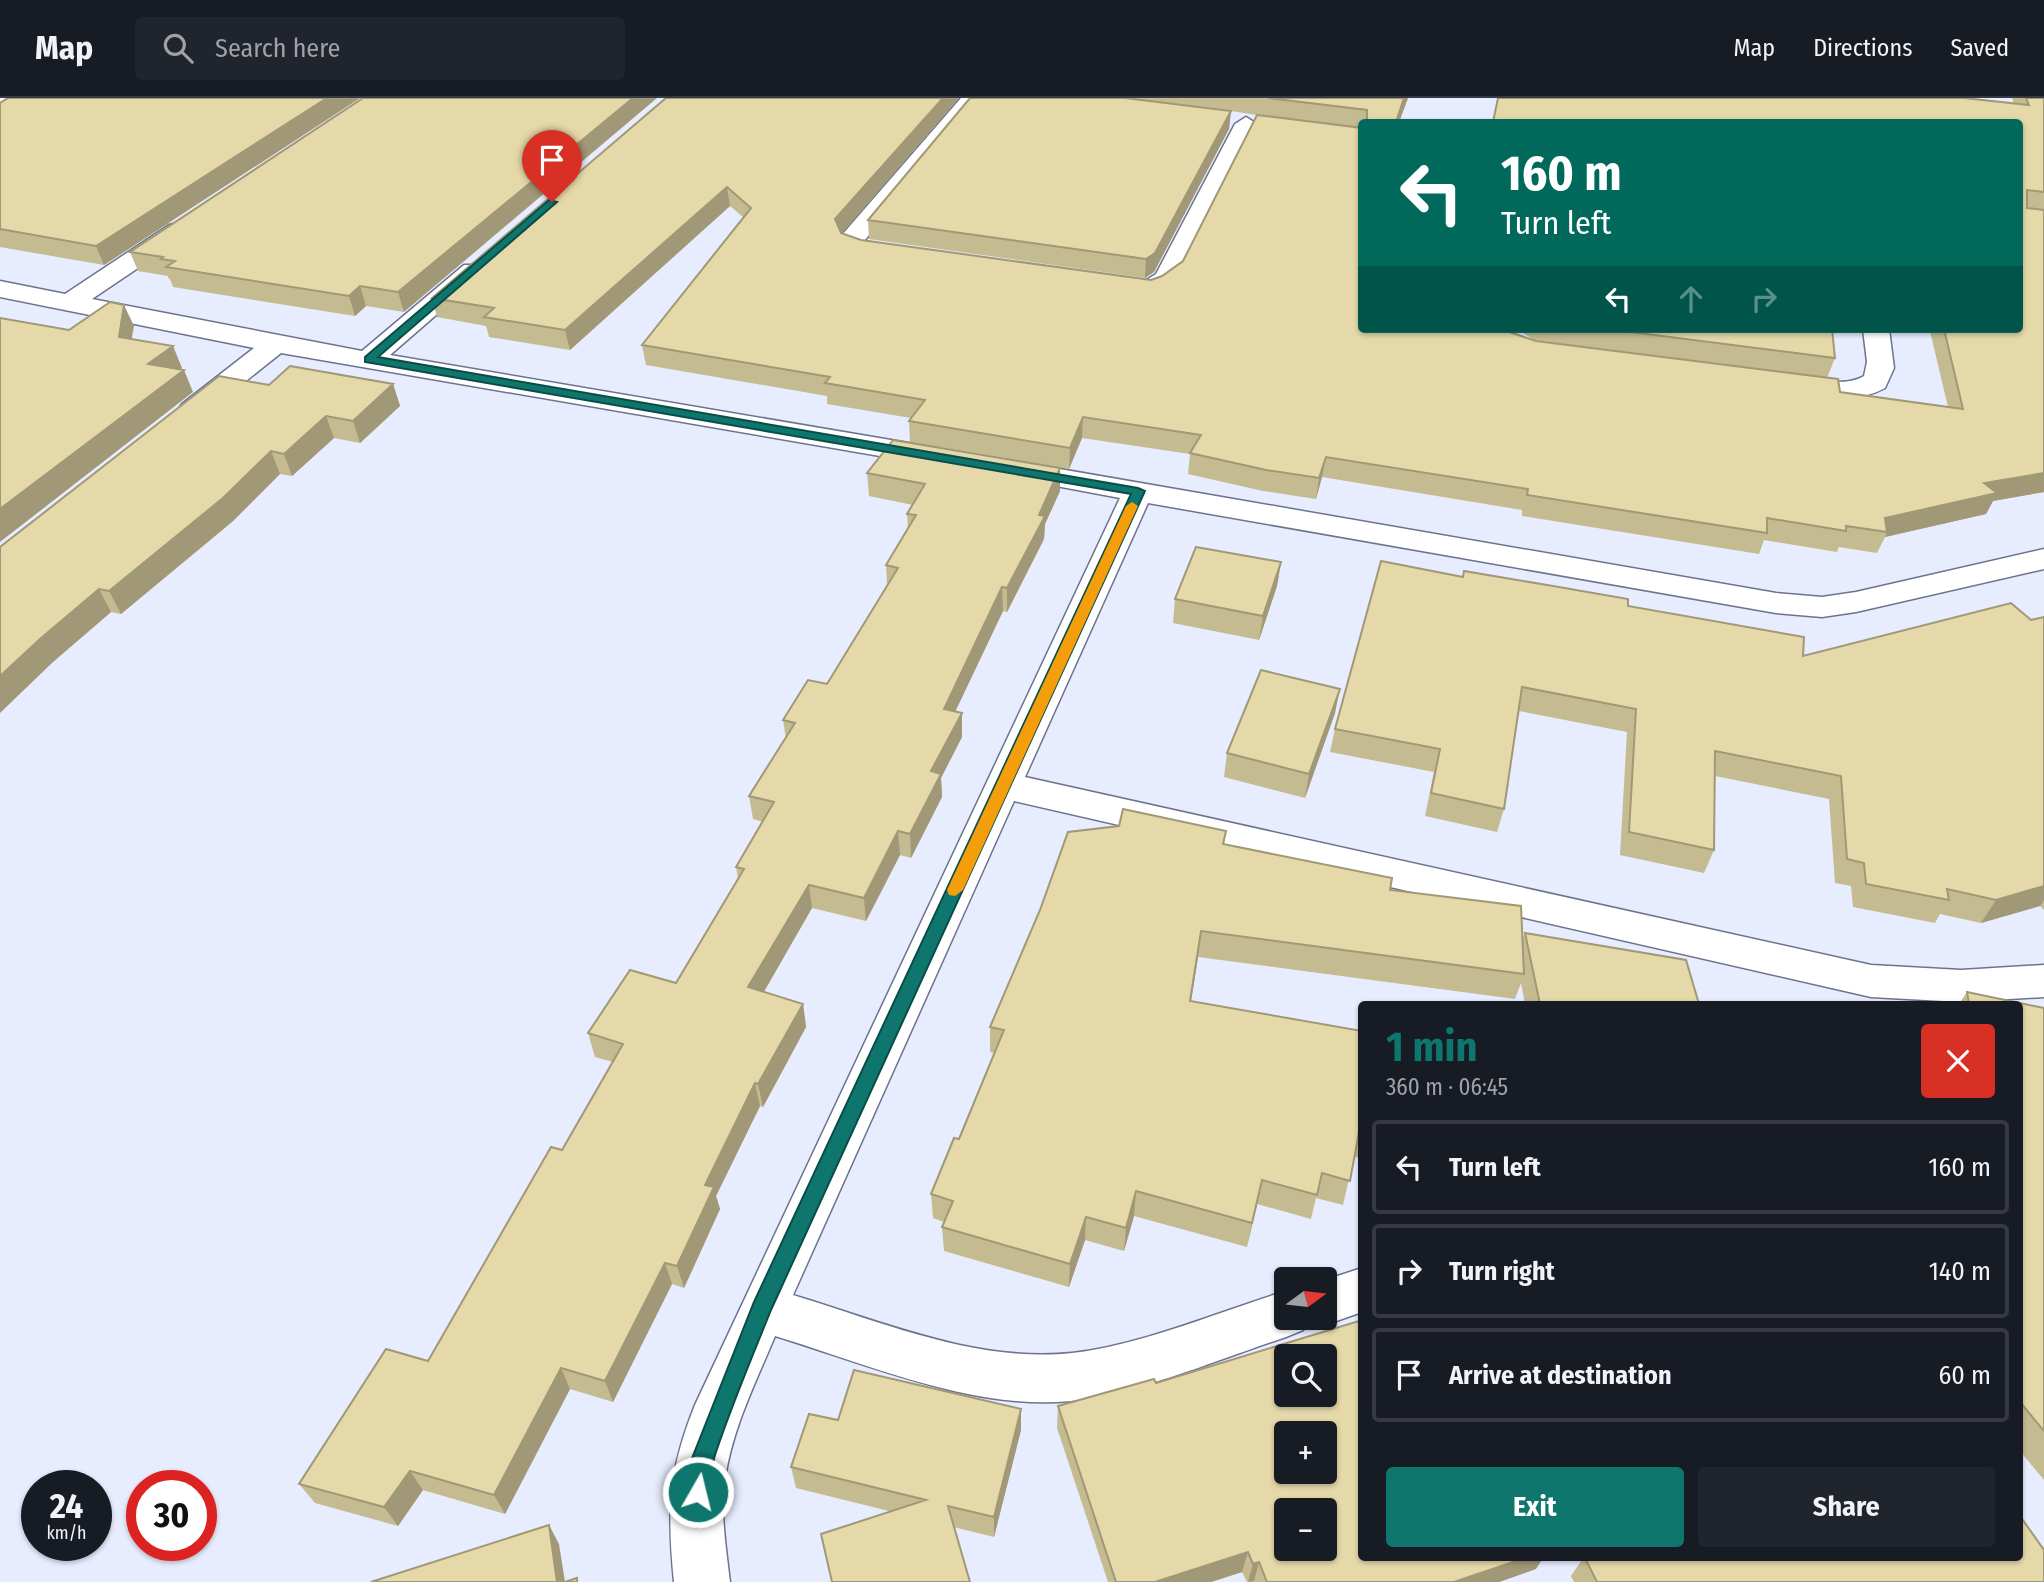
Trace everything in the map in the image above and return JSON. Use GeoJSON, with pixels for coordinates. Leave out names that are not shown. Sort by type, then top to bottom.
{"type":"FeatureCollection","features":[{"type":"Feature","properties":{"kind":"street"},"geometry":{"type":"LineString","coordinates":[[917,258],[863,250],[853,245],[851,240],[972,98]]}},
{"type":"Feature","properties":{"kind":"street"},"geometry":{"type":"LineString","coordinates":[[1220,121],[1272,127]]}},
{"type":"Feature","properties":{"kind":"street"},"geometry":{"type":"LineString","coordinates":[[1107,285],[1150,289],[1166,279],[1246,124]]}},
{"type":"Feature","properties":{"kind":"street"},"geometry":{"type":"LineString","coordinates":[[72,301],[197,218]]}},
{"type":"Feature","properties":{"kind":"street"},"geometry":{"type":"LineString","coordinates":[[369,359],[495,251]]}},
{"type":"Feature","properties":{"kind":"street"},"geometry":{"type":"LineString","coordinates":[[0,289],[72,301],[276,344],[1138,491],[1720,595],[1787,604],[1822,607],[2044,559]]}},
{"type":"Feature","properties":{"kind":"street"},"geometry":{"type":"LineString","coordinates":[[1757,380],[1837,390],[1867,388],[1876,382],[1880,374],[1876,333]]}},
{"type":"Feature","properties":{"kind":"street"},"geometry":{"type":"LineString","coordinates":[[167,430],[276,344]]}},
{"type":"Feature","properties":{"kind":"street"},"geometry":{"type":"LineString","coordinates":[[702,1582],[696,1518],[700,1466],[762,1309],[1138,491]]}},
{"type":"Feature","properties":{"kind":"street"},"geometry":{"type":"LineString","coordinates":[[1003,785],[1873,993],[2044,981]]}},
{"type":"Feature","properties":{"kind":"street"},"geometry":{"type":"LineString","coordinates":[[1337,1298],[1358,1291]]}},
{"type":"Feature","properties":{"kind":"street"},"geometry":{"type":"LineString","coordinates":[[762,1309],[975,1373],[1013,1377],[1070,1377],[1111,1370],[1274,1318]]}},
{"type":"Feature","properties":{"kind":"building"},"geometry":{"type":"Polygon","coordinates":[[[8,98],[327,98],[96,246],[0,229],[0,103],[8,98]]]}},
{"type":"Feature","properties":{"kind":"building"},"geometry":{"type":"Polygon","coordinates":[[[363,98],[633,98],[398,292],[360,286],[349,296],[166,267],[175,261],[130,252],[363,98]]]}},
{"type":"Feature","properties":{"kind":"building"},"geometry":{"type":"Polygon","coordinates":[[[666,98],[943,98],[835,219],[841,233],[861,240],[1151,280],[1162,276],[1183,261],[1257,115],[1358,128],[1358,333],[1512,333],[1536,341],[1838,379],[1840,392],[1963,409],[1945,333],[2023,333],[2023,119],[1494,119],[1498,98],[1964,98],[2029,105],[2026,98],[2044,98],[2044,192],[2027,190],[2027,208],[2044,210],[2044,473],[1984,483],[1997,493],[1885,518],[1887,532],[1846,526],[1846,531],[1767,518],[1767,533],[1527,495],[1528,489],[1326,457],[1319,478],[1266,470],[1190,453],[1201,435],[1083,417],[1070,448],[909,421],[925,400],[825,383],[830,377],[642,345],[751,208],[727,187],[565,330],[484,317],[494,308],[432,298],[666,98]]]}},
{"type":"Feature","properties":{"kind":"building"},"geometry":{"type":"Polygon","coordinates":[[[970,98],[1125,98],[1231,111],[1155,253],[1146,259],[868,220],[970,98]]]}},
{"type":"Feature","properties":{"kind":"building"},"geometry":{"type":"Polygon","coordinates":[[[1268,98],[1404,98],[1397,119],[1367,119],[1367,110],[1268,98]]]}},
{"type":"Feature","properties":{"kind":"building"},"geometry":{"type":"Polygon","coordinates":[[[110,302],[124,305],[119,337],[173,346],[148,364],[184,370],[0,509],[0,318],[69,330],[110,302]]]}},
{"type":"Feature","properties":{"kind":"building"},"geometry":{"type":"Polygon","coordinates":[[[1638,333],[1832,333],[1835,358],[1638,333]]]}},
{"type":"Feature","properties":{"kind":"building"},"geometry":{"type":"Polygon","coordinates":[[[290,366],[393,384],[353,421],[326,416],[284,454],[271,451],[223,498],[109,591],[99,589],[0,676],[0,547],[219,376],[269,385],[290,366]]]}},
{"type":"Feature","properties":{"kind":"building"},"geometry":{"type":"Polygon","coordinates":[[[893,440],[1060,468],[1039,515],[1045,516],[1007,588],[1002,587],[944,709],[962,713],[931,771],[941,774],[910,834],[898,831],[864,898],[809,885],[748,987],[803,1004],[758,1084],[755,1083],[705,1185],[714,1187],[677,1266],[665,1263],[605,1381],[561,1368],[494,1495],[410,1471],[384,1507],[299,1484],[386,1349],[428,1361],[551,1147],[562,1150],[623,1044],[588,1033],[630,970],[676,983],[744,869],[736,867],[774,802],[749,796],[795,723],[783,720],[808,680],[827,684],[898,568],[886,565],[916,515],[907,514],[925,484],[867,473],[893,440]]]}},
{"type":"Feature","properties":{"kind":"building"},"geometry":{"type":"Polygon","coordinates":[[[1196,547],[1281,562],[1263,616],[1175,599],[1196,547]]]}},
{"type":"Feature","properties":{"kind":"building"},"geometry":{"type":"Polygon","coordinates":[[[1381,561],[1463,577],[1464,571],[1628,599],[1628,606],[1804,637],[1803,656],[2011,603],[2031,620],[2044,617],[2044,886],[1996,900],[1947,889],[1949,900],[1866,884],[1864,863],[1847,859],[1841,776],[1715,751],[1714,850],[1629,832],[1636,709],[1522,687],[1504,809],[1431,793],[1440,749],[1335,729],[1381,561]]]}},
{"type":"Feature","properties":{"kind":"building"},"geometry":{"type":"Polygon","coordinates":[[[1261,670],[1340,689],[1309,774],[1227,753],[1261,670]]]}},
{"type":"Feature","properties":{"kind":"building"},"geometry":{"type":"Polygon","coordinates":[[[1123,809],[1226,831],[1223,844],[1392,878],[1390,890],[1521,906],[1524,974],[1201,931],[1190,1001],[1358,1030],[1358,1137],[1350,1181],[1322,1173],[1317,1195],[1262,1180],[1252,1223],[1136,1191],[1126,1228],[1086,1217],[1070,1264],[942,1227],[953,1201],[931,1194],[954,1138],[959,1139],[1004,1030],[990,1027],[1040,910],[1068,832],[1119,826],[1123,809]]]}},
{"type":"Feature","properties":{"kind":"building"},"geometry":{"type":"Polygon","coordinates":[[[1525,933],[1686,960],[1698,1001],[1539,1001],[1525,933]]]}},
{"type":"Feature","properties":{"kind":"building"},"geometry":{"type":"Polygon","coordinates":[[[1967,992],[2010,1001],[1968,1001],[1967,992]]]}},
{"type":"Feature","properties":{"kind":"building"},"geometry":{"type":"Polygon","coordinates":[[[2023,1004],[2044,1008],[2044,1431],[2023,1406],[2023,1004]]]}},
{"type":"Feature","properties":{"kind":"building"},"geometry":{"type":"Polygon","coordinates":[[[1358,1321],[1358,1561],[1516,1561],[1454,1582],[1267,1582],[1259,1562],[1253,1564],[1248,1552],[1155,1582],[1116,1582],[1058,1406],[1154,1379],[1156,1383],[1274,1347],[1274,1407],[1337,1407],[1337,1344],[1284,1344],[1337,1330],[1337,1328],[1358,1321]]]}},
{"type":"Feature","properties":{"kind":"building"},"geometry":{"type":"Polygon","coordinates":[[[854,1370],[1021,1409],[994,1517],[948,1506],[970,1582],[832,1582],[821,1534],[926,1500],[791,1467],[809,1414],[838,1420],[854,1370]]]}},
{"type":"Feature","properties":{"kind":"building"},"geometry":{"type":"Polygon","coordinates":[[[2023,1520],[2044,1550],[2044,1582],[1597,1582],[1586,1561],[2023,1561],[2023,1520]]]}},
{"type":"Feature","properties":{"kind":"building"},"geometry":{"type":"Polygon","coordinates":[[[549,1525],[557,1582],[371,1582],[549,1525]]]}},
{"type":"Feature","properties":{"kind":"slow traffic"},"geometry":{"type":"LineString","coordinates":[[955,890],[1132,506]]}},
{"type":"Feature","properties":{"kind":"route"},"geometry":{"type":"LineString","coordinates":[[552,202],[369,359],[1138,491],[762,1309],[715,1423],[700,1466],[698,1492]]}}]}
